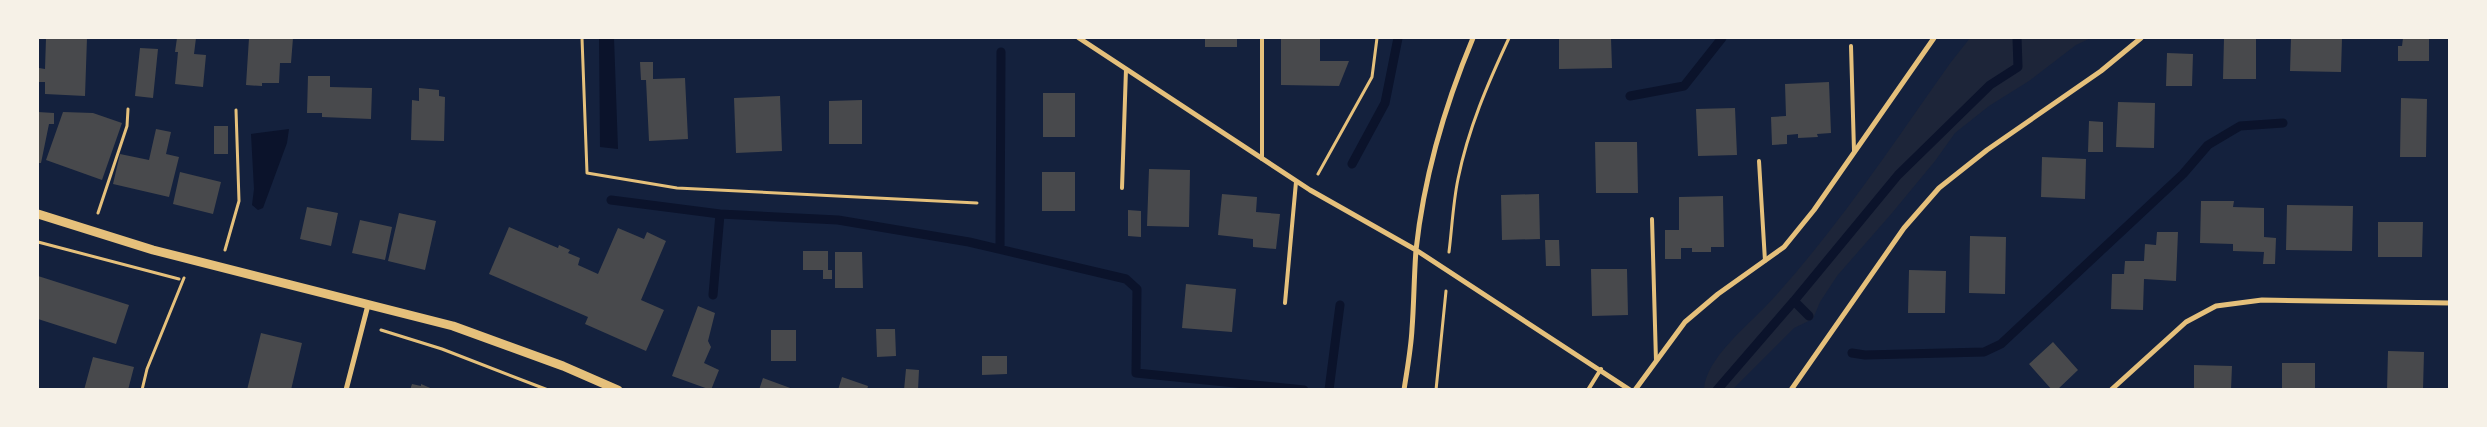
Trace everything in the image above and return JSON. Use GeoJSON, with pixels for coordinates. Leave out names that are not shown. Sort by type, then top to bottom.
{"type":"FeatureCollection","features":[{"type":"Feature","properties":{"kind":"street"},"geometry":{"type":"LineString","coordinates":[[1079,38],[1296,182],[1416,250],[1601,369],[1630,390]]}},
{"type":"Feature","properties":{"kind":"street"},"geometry":{"type":"LineString","coordinates":[[1404,390],[1412,332],[1416,250],[1432,159],[1455,81],[1472,38]]}},
{"type":"Feature","properties":{"kind":"street"},"geometry":{"type":"LineString","coordinates":[[1635,390],[1685,322],[1718,294],[1784,247],[1814,210],[1934,38]]}},
{"type":"Feature","properties":{"kind":"street"},"geometry":{"type":"LineString","coordinates":[[1791,390],[1904,228],[1939,188],[1987,150],[2101,71],[2141,38]]}},
{"type":"Feature","properties":{"kind":"street"},"geometry":{"type":"LineString","coordinates":[[38,214],[92,232],[191,259],[453,326],[563,366],[618,390]]}},
{"type":"Feature","properties":{"kind":"street"},"geometry":{"type":"LineString","coordinates":[[2112,390],[2186,322],[2216,306],[2262,300],[2450,303]]}},
{"type":"Feature","properties":{"kind":"street"},"geometry":{"type":"LineString","coordinates":[[346,390],[368,305]]}},
{"type":"Feature","properties":{"kind":"lane"},"geometry":{"type":"LineString","coordinates":[[1262,38],[1262,159]]}},
{"type":"Feature","properties":{"kind":"lane"},"geometry":{"type":"LineString","coordinates":[[1851,46],[1854,151]]}},
{"type":"Feature","properties":{"kind":"lane"},"geometry":{"type":"LineString","coordinates":[[1122,188],[1126,69]]}},
{"type":"Feature","properties":{"kind":"lane"},"geometry":{"type":"LineString","coordinates":[[1759,162],[1765,261]]}},
{"type":"Feature","properties":{"kind":"lane"},"geometry":{"type":"LineString","coordinates":[[1285,303],[1296,182]]}},
{"type":"Feature","properties":{"kind":"lane"},"geometry":{"type":"LineString","coordinates":[[1652,219],[1656,361]]}},
{"type":"Feature","properties":{"kind":"lane"},"geometry":{"type":"LineString","coordinates":[[1588,390],[1601,369]]}},
{"type":"Feature","properties":{"kind":"path"},"geometry":{"type":"LineString","coordinates":[[582,38],[587,173],[677,188],[977,203]]}},
{"type":"Feature","properties":{"kind":"path"},"geometry":{"type":"LineString","coordinates":[[1310,190],[1372,77],[1377,38]]}},
{"type":"Feature","properties":{"kind":"path"},"geometry":{"type":"LineString","coordinates":[[1436,390],[1457,180],[1467,143],[1486,89],[1509,38]]}},
{"type":"Feature","properties":{"kind":"path"},"geometry":{"type":"LineString","coordinates":[[106,192],[127,126],[128,109]]}},
{"type":"Feature","properties":{"kind":"path"},"geometry":{"type":"LineString","coordinates":[[230,232],[239,201],[236,110]]}},
{"type":"Feature","properties":{"kind":"path"},"geometry":{"type":"LineString","coordinates":[[38,242],[192,282]]}},
{"type":"Feature","properties":{"kind":"path"},"geometry":{"type":"LineString","coordinates":[[142,390],[147,369],[191,259]]}},
{"type":"Feature","properties":{"kind":"path"},"geometry":{"type":"LineString","coordinates":[[363,325],[442,349],[548,390]]}},
{"type":"Feature","properties":{"kind":"shaded area"},"geometry":{"type":"Polygon","coordinates":[[[599,38],[614,38],[618,149],[600,147],[599,38]]]}},
{"type":"Feature","properties":{"kind":"shaded area"},"geometry":{"type":"Polygon","coordinates":[[[1970,38],[2091,38],[2076,45],[2029,81],[1989,106],[1955,133],[1935,161],[1837,276],[1820,302],[1813,319],[1794,328],[1733,389],[1704,389],[1706,378],[1719,355],[1792,277],[1840,218],[1970,38]]]}},
{"type":"Feature","properties":{"kind":"shaded area"},"geometry":{"type":"Polygon","coordinates":[[[289,129],[287,143],[263,208],[258,210],[252,205],[254,189],[251,134],[289,129]]]}},
{"type":"Feature","properties":{"kind":"building"},"geometry":{"type":"Polygon","coordinates":[[[46,38],[87,38],[85,96],[45,94],[45,82],[38,82],[39,68],[45,69],[46,38]]]}},
{"type":"Feature","properties":{"kind":"building"},"geometry":{"type":"Polygon","coordinates":[[[177,38],[196,38],[194,54],[206,55],[203,87],[175,84],[178,52],[175,52],[177,38]]]}},
{"type":"Feature","properties":{"kind":"building"},"geometry":{"type":"Polygon","coordinates":[[[249,38],[293,38],[291,63],[280,63],[279,83],[262,83],[262,86],[246,85],[249,38]]]}},
{"type":"Feature","properties":{"kind":"building"},"geometry":{"type":"Polygon","coordinates":[[[1205,38],[1237,38],[1237,47],[1205,47],[1205,38]]]}},
{"type":"Feature","properties":{"kind":"building"},"geometry":{"type":"Polygon","coordinates":[[[1281,38],[1320,38],[1320,61],[1349,61],[1339,86],[1281,85],[1281,38]]]}},
{"type":"Feature","properties":{"kind":"building"},"geometry":{"type":"Polygon","coordinates":[[[1559,38],[1611,38],[1612,68],[1559,69],[1559,38]]]}},
{"type":"Feature","properties":{"kind":"building"},"geometry":{"type":"Polygon","coordinates":[[[2224,38],[2256,38],[2256,79],[2223,79],[2224,38]]]}},
{"type":"Feature","properties":{"kind":"building"},"geometry":{"type":"Polygon","coordinates":[[[2291,38],[2342,38],[2341,72],[2290,71],[2291,38]]]}},
{"type":"Feature","properties":{"kind":"building"},"geometry":{"type":"Polygon","coordinates":[[[2403,38],[2429,38],[2429,61],[2398,61],[2398,46],[2402,46],[2403,38]]]}},
{"type":"Feature","properties":{"kind":"building"},"geometry":{"type":"Polygon","coordinates":[[[140,48],[158,49],[153,98],[135,96],[140,48]]]}},
{"type":"Feature","properties":{"kind":"building"},"geometry":{"type":"Polygon","coordinates":[[[2167,53],[2193,54],[2192,86],[2166,86],[2167,53]]]}},
{"type":"Feature","properties":{"kind":"building"},"geometry":{"type":"Polygon","coordinates":[[[640,62],[653,62],[653,79],[685,78],[688,139],[649,141],[646,80],[641,80],[640,62]]]}},
{"type":"Feature","properties":{"kind":"building"},"geometry":{"type":"Polygon","coordinates":[[[308,76],[330,76],[330,87],[372,88],[371,119],[322,117],[322,113],[307,113],[308,76]]]}},
{"type":"Feature","properties":{"kind":"building"},"geometry":{"type":"Polygon","coordinates":[[[1829,82],[1831,133],[1817,134],[1818,137],[1798,138],[1798,134],[1787,135],[1787,144],[1772,145],[1771,117],[1786,116],[1785,84],[1829,82]]]}},
{"type":"Feature","properties":{"kind":"building"},"geometry":{"type":"Polygon","coordinates":[[[419,88],[439,90],[439,96],[445,97],[444,141],[411,140],[412,100],[419,101],[419,88]]]}},
{"type":"Feature","properties":{"kind":"building"},"geometry":{"type":"Polygon","coordinates":[[[1043,93],[1075,93],[1075,137],[1043,137],[1043,93]]]}},
{"type":"Feature","properties":{"kind":"building"},"geometry":{"type":"Polygon","coordinates":[[[780,96],[782,151],[736,153],[734,98],[780,96]]]}},
{"type":"Feature","properties":{"kind":"building"},"geometry":{"type":"Polygon","coordinates":[[[2401,98],[2427,99],[2426,157],[2400,157],[2401,98]]]}},
{"type":"Feature","properties":{"kind":"building"},"geometry":{"type":"Polygon","coordinates":[[[862,100],[862,144],[829,144],[829,101],[862,100]]]}},
{"type":"Feature","properties":{"kind":"building"},"geometry":{"type":"Polygon","coordinates":[[[2118,102],[2155,103],[2154,148],[2116,147],[2118,102]]]}},
{"type":"Feature","properties":{"kind":"building"},"geometry":{"type":"Polygon","coordinates":[[[1735,108],[1737,155],[1698,156],[1696,109],[1735,108]]]}},
{"type":"Feature","properties":{"kind":"building"},"geometry":{"type":"Polygon","coordinates":[[[38,112],[54,113],[54,124],[49,124],[41,163],[38,163],[38,112]]]}},
{"type":"Feature","properties":{"kind":"building"},"geometry":{"type":"Polygon","coordinates":[[[63,112],[93,113],[122,123],[102,180],[46,160],[63,112]]]}},
{"type":"Feature","properties":{"kind":"building"},"geometry":{"type":"Polygon","coordinates":[[[2089,121],[2103,122],[2103,152],[2088,152],[2089,121]]]}},
{"type":"Feature","properties":{"kind":"building"},"geometry":{"type":"Polygon","coordinates":[[[214,126],[228,126],[228,154],[214,154],[214,126]]]}},
{"type":"Feature","properties":{"kind":"building"},"geometry":{"type":"Polygon","coordinates":[[[156,129],[171,132],[166,154],[179,157],[169,197],[113,184],[120,154],[149,160],[156,129]]]}},
{"type":"Feature","properties":{"kind":"building"},"geometry":{"type":"Polygon","coordinates":[[[1595,142],[1637,142],[1638,193],[1596,193],[1595,142]]]}},
{"type":"Feature","properties":{"kind":"building"},"geometry":{"type":"Polygon","coordinates":[[[2042,157],[2086,159],[2085,199],[2041,197],[2042,157]]]}},
{"type":"Feature","properties":{"kind":"building"},"geometry":{"type":"Polygon","coordinates":[[[1149,169],[1190,170],[1189,227],[1147,226],[1149,169]]]}},
{"type":"Feature","properties":{"kind":"building"},"geometry":{"type":"Polygon","coordinates":[[[180,172],[221,182],[213,214],[173,204],[180,172]]]}},
{"type":"Feature","properties":{"kind":"building"},"geometry":{"type":"Polygon","coordinates":[[[1042,172],[1075,172],[1075,211],[1042,211],[1042,172]]]}},
{"type":"Feature","properties":{"kind":"building"},"geometry":{"type":"Polygon","coordinates":[[[1222,194],[1257,197],[1256,212],[1280,214],[1276,249],[1253,247],[1253,239],[1218,235],[1222,194]]]}},
{"type":"Feature","properties":{"kind":"building"},"geometry":{"type":"Polygon","coordinates":[[[1539,194],[1540,239],[1502,240],[1501,195],[1539,194]]]}},
{"type":"Feature","properties":{"kind":"building"},"geometry":{"type":"Polygon","coordinates":[[[1723,196],[1724,247],[1711,247],[1711,252],[1692,252],[1692,248],[1681,248],[1681,259],[1665,259],[1665,230],[1679,230],[1679,197],[1723,196]]]}},
{"type":"Feature","properties":{"kind":"building"},"geometry":{"type":"Polygon","coordinates":[[[2201,201],[2234,201],[2233,207],[2264,208],[2264,237],[2276,238],[2275,264],[2263,264],[2264,252],[2233,251],[2233,244],[2200,243],[2201,201]]]}},
{"type":"Feature","properties":{"kind":"building"},"geometry":{"type":"Polygon","coordinates":[[[2287,205],[2353,206],[2352,251],[2286,250],[2287,205]]]}},
{"type":"Feature","properties":{"kind":"building"},"geometry":{"type":"Polygon","coordinates":[[[307,207],[338,213],[331,246],[300,239],[307,207]]]}},
{"type":"Feature","properties":{"kind":"building"},"geometry":{"type":"Polygon","coordinates":[[[1128,210],[1141,211],[1141,237],[1128,236],[1128,210]]]}},
{"type":"Feature","properties":{"kind":"building"},"geometry":{"type":"Polygon","coordinates":[[[399,213],[436,221],[425,270],[388,261],[399,213]]]}},
{"type":"Feature","properties":{"kind":"building"},"geometry":{"type":"Polygon","coordinates":[[[360,220],[392,227],[385,260],[352,253],[360,220]]]}},
{"type":"Feature","properties":{"kind":"building"},"geometry":{"type":"Polygon","coordinates":[[[2378,222],[2423,222],[2422,257],[2378,257],[2378,222]]]}},
{"type":"Feature","properties":{"kind":"building"},"geometry":{"type":"Polygon","coordinates":[[[509,227],[558,248],[559,245],[570,250],[568,253],[580,258],[578,265],[598,274],[618,228],[644,239],[647,232],[666,241],[641,300],[664,310],[646,351],[585,324],[588,317],[489,274],[509,227]]]}},
{"type":"Feature","properties":{"kind":"building"},"geometry":{"type":"Polygon","coordinates":[[[2157,232],[2178,232],[2176,281],[2144,279],[2143,310],[2111,309],[2112,274],[2124,274],[2125,261],[2144,261],[2145,244],[2156,245],[2157,232]]]}},
{"type":"Feature","properties":{"kind":"building"},"geometry":{"type":"Polygon","coordinates":[[[1970,236],[2006,237],[2005,294],[1969,293],[1970,236]]]}},
{"type":"Feature","properties":{"kind":"building"},"geometry":{"type":"Polygon","coordinates":[[[1545,240],[1559,240],[1560,266],[1546,266],[1545,240]]]}},
{"type":"Feature","properties":{"kind":"building"},"geometry":{"type":"Polygon","coordinates":[[[803,251],[828,251],[828,270],[832,270],[832,279],[823,279],[823,270],[803,270],[803,251]]]}},
{"type":"Feature","properties":{"kind":"building"},"geometry":{"type":"Polygon","coordinates":[[[835,252],[862,252],[863,288],[835,288],[835,252]]]}},
{"type":"Feature","properties":{"kind":"building"},"geometry":{"type":"Polygon","coordinates":[[[1591,269],[1627,269],[1628,315],[1592,316],[1591,269]]]}},
{"type":"Feature","properties":{"kind":"building"},"geometry":{"type":"Polygon","coordinates":[[[1909,270],[1946,271],[1945,313],[1908,313],[1909,270]]]}},
{"type":"Feature","properties":{"kind":"building"},"geometry":{"type":"Polygon","coordinates":[[[38,276],[129,305],[116,344],[38,319],[38,276]]]}},
{"type":"Feature","properties":{"kind":"building"},"geometry":{"type":"Polygon","coordinates":[[[1186,284],[1236,289],[1232,332],[1182,328],[1186,284]]]}},
{"type":"Feature","properties":{"kind":"building"},"geometry":{"type":"Polygon","coordinates":[[[698,306],[715,313],[708,341],[711,347],[704,363],[719,370],[711,390],[672,376],[698,306]]]}},
{"type":"Feature","properties":{"kind":"building"},"geometry":{"type":"Polygon","coordinates":[[[876,329],[895,329],[896,356],[877,357],[876,329]]]}},
{"type":"Feature","properties":{"kind":"building"},"geometry":{"type":"Polygon","coordinates":[[[771,330],[796,330],[796,361],[771,361],[771,330]]]}},
{"type":"Feature","properties":{"kind":"building"},"geometry":{"type":"Polygon","coordinates":[[[261,333],[302,343],[291,390],[247,390],[261,333]]]}},
{"type":"Feature","properties":{"kind":"building"},"geometry":{"type":"Polygon","coordinates":[[[2053,342],[2078,370],[2057,390],[2052,390],[2029,364],[2053,342]]]}},
{"type":"Feature","properties":{"kind":"building"},"geometry":{"type":"Polygon","coordinates":[[[2388,351],[2424,352],[2423,390],[2387,390],[2388,351]]]}},
{"type":"Feature","properties":{"kind":"building"},"geometry":{"type":"Polygon","coordinates":[[[982,356],[1007,356],[1007,374],[982,375],[982,356]]]}},
{"type":"Feature","properties":{"kind":"building"},"geometry":{"type":"Polygon","coordinates":[[[93,357],[134,367],[128,390],[84,390],[93,357]]]}},
{"type":"Feature","properties":{"kind":"building"},"geometry":{"type":"Polygon","coordinates":[[[2282,363],[2315,363],[2315,390],[2282,390],[2282,363]]]}},
{"type":"Feature","properties":{"kind":"building"},"geometry":{"type":"Polygon","coordinates":[[[2194,365],[2232,366],[2231,390],[2194,390],[2194,365]]]}},
{"type":"Feature","properties":{"kind":"building"},"geometry":{"type":"Polygon","coordinates":[[[906,369],[919,370],[918,390],[904,390],[906,369]]]}},
{"type":"Feature","properties":{"kind":"building"},"geometry":{"type":"Polygon","coordinates":[[[842,377],[868,386],[867,390],[838,390],[842,377]]]}},
{"type":"Feature","properties":{"kind":"building"},"geometry":{"type":"Polygon","coordinates":[[[763,378],[793,389],[793,390],[759,390],[763,378]]]}},
{"type":"Feature","properties":{"kind":"building"},"geometry":{"type":"Polygon","coordinates":[[[412,384],[421,386],[421,384],[435,390],[410,390],[412,384]]]}},
{"type":"Feature","properties":{"kind":"waterway"},"geometry":{"type":"LineString","coordinates":[[1352,164],[1385,103],[1398,38]]}},
{"type":"Feature","properties":{"kind":"waterway"},"geometry":{"type":"LineString","coordinates":[[1630,96],[1684,86],[1722,38]]}},
{"type":"Feature","properties":{"kind":"waterway"},"geometry":{"type":"LineString","coordinates":[[1717,390],[1794,301],[1898,175],[1990,85],[2018,67],[2017,38]]}},
{"type":"Feature","properties":{"kind":"waterway"},"geometry":{"type":"LineString","coordinates":[[1000,249],[1001,52]]}},
{"type":"Feature","properties":{"kind":"waterway"},"geometry":{"type":"LineString","coordinates":[[1852,353],[1865,355],[1984,352],[2001,344],[2183,174],[2208,145],[2240,126],[2283,123]]}},
{"type":"Feature","properties":{"kind":"waterway"},"geometry":{"type":"LineString","coordinates":[[611,200],[720,214],[838,220],[969,242],[1126,279],[1137,289],[1136,373],[1304,390]]}},
{"type":"Feature","properties":{"kind":"waterway"},"geometry":{"type":"LineString","coordinates":[[713,295],[720,214]]}},
{"type":"Feature","properties":{"kind":"waterway"},"geometry":{"type":"LineString","coordinates":[[1794,301],[1809,316]]}},
{"type":"Feature","properties":{"kind":"waterway"},"geometry":{"type":"LineString","coordinates":[[1329,390],[1340,305]]}}]}
